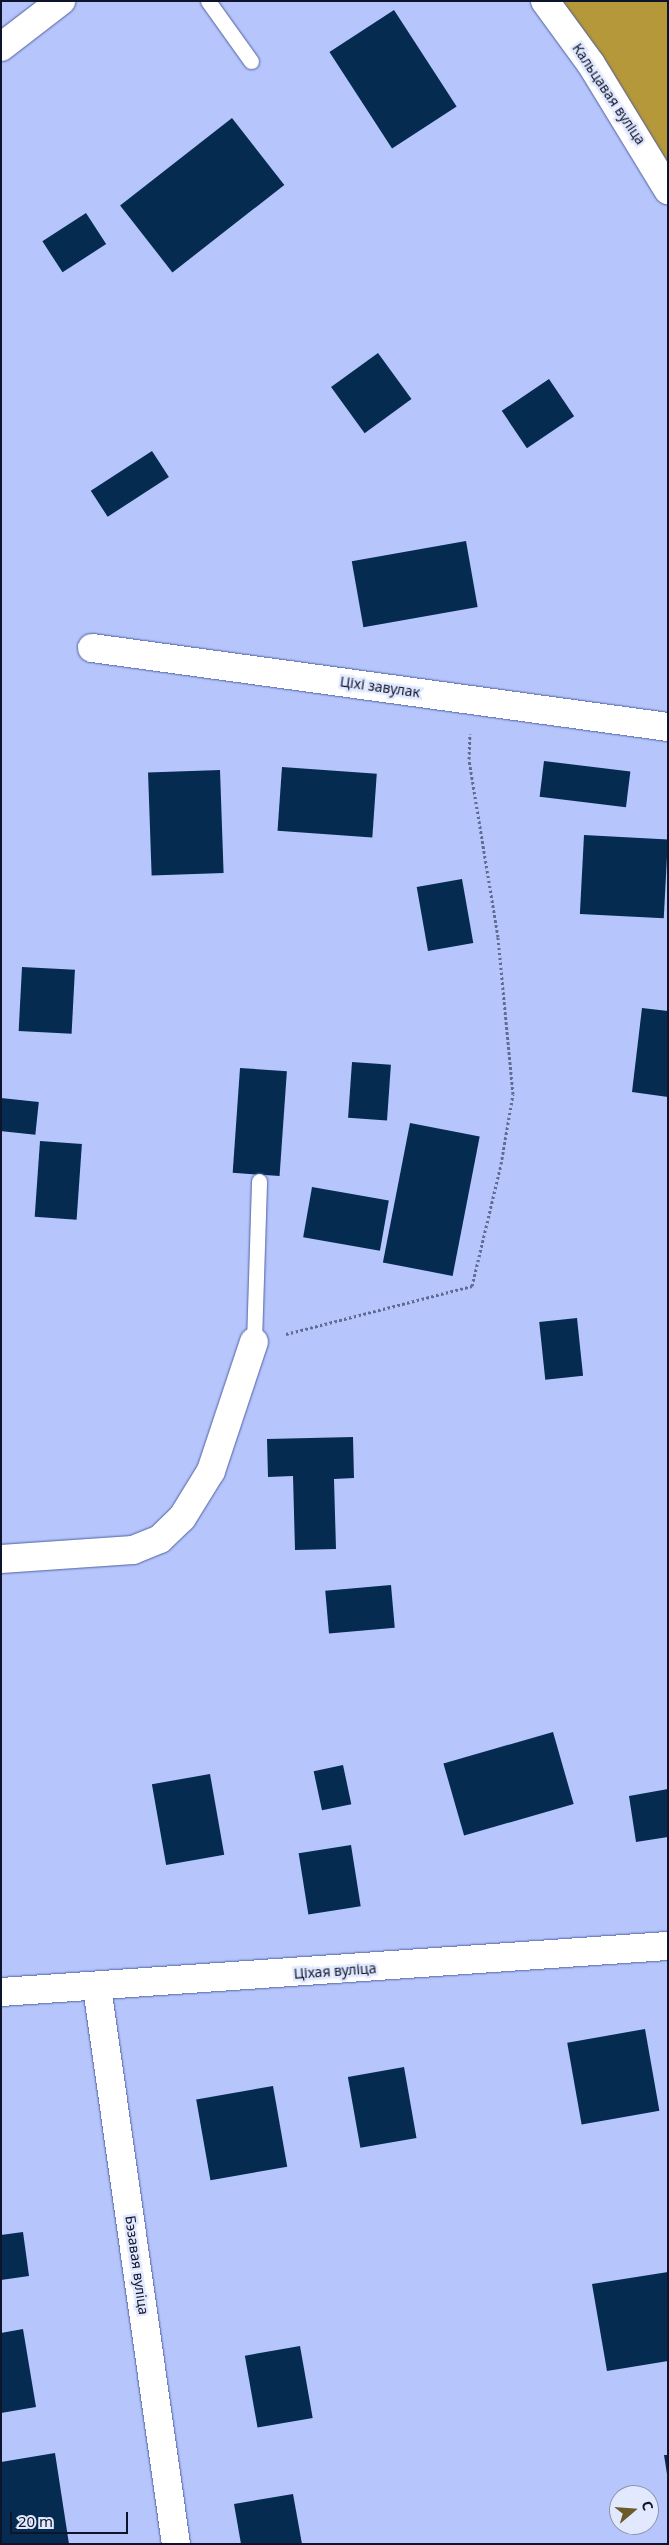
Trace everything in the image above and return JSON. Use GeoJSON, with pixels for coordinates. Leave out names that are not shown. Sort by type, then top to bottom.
{"type":"FeatureCollection","features":[{"type":"Feature","properties":{"kind":"street"},"geometry":{"type":"LineString","coordinates":[[1,47],[61,1]]}},
{"type":"Feature","properties":{"kind":"street","name":"Кальцавая вуліца"},"geometry":{"type":"LineString","coordinates":[[544,1],[591,64],[668,190]]}},
{"type":"Feature","properties":{"kind":"street","name":"Ціхі завулак"},"geometry":{"type":"LineString","coordinates":[[92,648],[668,727]]}},
{"type":"Feature","properties":{"kind":"street"},"geometry":{"type":"LineString","coordinates":[[1,1559],[133,1550],[160,1540],[182,1518],[211,1471],[254,1342]]}},
{"type":"Feature","properties":{"kind":"street","name":"Ціхая вуліца"},"geometry":{"type":"LineString","coordinates":[[1,1992],[97,1987],[668,1946]]}},
{"type":"Feature","properties":{"kind":"street","name":"Бэзавая вуліца"},"geometry":{"type":"LineString","coordinates":[[97,1987],[176,2544]]}},
{"type":"Feature","properties":{"kind":"lane"},"geometry":{"type":"LineString","coordinates":[[208,1],[251,61]]}},
{"type":"Feature","properties":{"kind":"lane"},"geometry":{"type":"LineString","coordinates":[[254,1342],[259,1181]]}},
{"type":"Feature","properties":{"kind":"path"},"geometry":{"type":"LineString","coordinates":[[254,1342],[472,1286],[501,1164],[513,1094],[498,937],[469,759],[471,700]]}},
{"type":"Feature","properties":{"kind":"shaded area"},"geometry":{"type":"Polygon","coordinates":[[[545,1],[668,1],[668,190],[545,1]]]}},
{"type":"Feature","properties":{"kind":"building"},"geometry":{"type":"Polygon","coordinates":[[[394,10],[457,106],[392,148],[329,52],[394,10]]]}},
{"type":"Feature","properties":{"kind":"building"},"geometry":{"type":"Polygon","coordinates":[[[232,118],[284,185],[172,272],[120,205],[232,118]]]}},
{"type":"Feature","properties":{"kind":"building"},"geometry":{"type":"Polygon","coordinates":[[[86,213],[106,244],[63,272],[42,241],[86,213]]]}},
{"type":"Feature","properties":{"kind":"building"},"geometry":{"type":"Polygon","coordinates":[[[378,353],[412,399],[365,433],[331,387],[378,353]]]}},
{"type":"Feature","properties":{"kind":"building"},"geometry":{"type":"Polygon","coordinates":[[[549,379],[574,416],[527,448],[502,411],[549,379]]]}},
{"type":"Feature","properties":{"kind":"building"},"geometry":{"type":"Polygon","coordinates":[[[152,451],[169,477],[108,517],[91,491],[152,451]]]}},
{"type":"Feature","properties":{"kind":"building"},"geometry":{"type":"Polygon","coordinates":[[[466,541],[478,607],[363,627],[352,561],[466,541]]]}},
{"type":"Feature","properties":{"kind":"building"},"geometry":{"type":"Polygon","coordinates":[[[544,761],[630,772],[626,807],[540,797],[544,761]]]}},
{"type":"Feature","properties":{"kind":"building"},"geometry":{"type":"Polygon","coordinates":[[[282,767],[377,774],[372,837],[278,831],[282,767]]]}},
{"type":"Feature","properties":{"kind":"building"},"geometry":{"type":"Polygon","coordinates":[[[220,770],[224,873],[152,875],[148,773],[220,770]]]}},
{"type":"Feature","properties":{"kind":"building"},"geometry":{"type":"Polygon","coordinates":[[[584,835],[668,839],[664,918],[580,914],[584,835]]]}},
{"type":"Feature","properties":{"kind":"building"},"geometry":{"type":"Polygon","coordinates":[[[462,879],[473,943],[428,951],[417,887],[462,879]]]}},
{"type":"Feature","properties":{"kind":"building"},"geometry":{"type":"Polygon","coordinates":[[[22,967],[75,970],[72,1034],[19,1031],[22,967]]]}},
{"type":"Feature","properties":{"kind":"building"},"geometry":{"type":"Polygon","coordinates":[[[642,1008],[668,1011],[668,1097],[632,1092],[642,1008]]]}},
{"type":"Feature","properties":{"kind":"building"},"geometry":{"type":"Polygon","coordinates":[[[352,1062],[391,1065],[387,1121],[348,1118],[352,1062]]]}},
{"type":"Feature","properties":{"kind":"building"},"geometry":{"type":"Polygon","coordinates":[[[240,1068],[287,1071],[280,1176],[233,1173],[240,1068]]]}},
{"type":"Feature","properties":{"kind":"building"},"geometry":{"type":"Polygon","coordinates":[[[1,1098],[39,1102],[35,1135],[1,1131],[1,1098]]]}},
{"type":"Feature","properties":{"kind":"building"},"geometry":{"type":"Polygon","coordinates":[[[410,1123],[480,1137],[453,1276],[383,1262],[410,1123]]]}},
{"type":"Feature","properties":{"kind":"building"},"geometry":{"type":"Polygon","coordinates":[[[40,1141],[82,1144],[77,1220],[35,1217],[40,1141]]]}},
{"type":"Feature","properties":{"kind":"building"},"geometry":{"type":"Polygon","coordinates":[[[312,1187],[389,1201],[380,1251],[303,1237],[312,1187]]]}},
{"type":"Feature","properties":{"kind":"building"},"geometry":{"type":"Polygon","coordinates":[[[577,1318],[583,1376],[545,1380],[539,1322],[577,1318]]]}},
{"type":"Feature","properties":{"kind":"building"},"geometry":{"type":"Polygon","coordinates":[[[353,1437],[354,1478],[334,1479],[336,1549],[295,1550],[293,1476],[268,1477],[267,1439],[353,1437]]]}},
{"type":"Feature","properties":{"kind":"building"},"geometry":{"type":"Polygon","coordinates":[[[391,1585],[395,1628],[329,1634],[325,1591],[391,1585]]]}},
{"type":"Feature","properties":{"kind":"building"},"geometry":{"type":"Polygon","coordinates":[[[553,1732],[574,1804],[464,1836],[443,1763],[553,1732]]]}},
{"type":"Feature","properties":{"kind":"building"},"geometry":{"type":"Polygon","coordinates":[[[343,1765],[351,1804],[322,1810],[314,1771],[343,1765]]]}},
{"type":"Feature","properties":{"kind":"building"},"geometry":{"type":"Polygon","coordinates":[[[210,1774],[224,1855],[166,1865],[152,1784],[210,1774]]]}},
{"type":"Feature","properties":{"kind":"building"},"geometry":{"type":"Polygon","coordinates":[[[668,1789],[668,1837],[636,1842],[629,1796],[668,1789]]]}},
{"type":"Feature","properties":{"kind":"building"},"geometry":{"type":"Polygon","coordinates":[[[351,1845],[361,1906],[308,1915],[299,1853],[351,1845]]]}},
{"type":"Feature","properties":{"kind":"building"},"geometry":{"type":"Polygon","coordinates":[[[645,2029],[659,2111],[582,2124],[567,2043],[645,2029]]]}},
{"type":"Feature","properties":{"kind":"building"},"geometry":{"type":"Polygon","coordinates":[[[404,2067],[417,2138],[360,2148],[348,2077],[404,2067]]]}},
{"type":"Feature","properties":{"kind":"building"},"geometry":{"type":"Polygon","coordinates":[[[273,2086],[287,2167],[210,2180],[196,2100],[273,2086]]]}},
{"type":"Feature","properties":{"kind":"building"},"geometry":{"type":"Polygon","coordinates":[[[23,2232],[29,2276],[1,2280],[1,2235],[23,2232]]]}},
{"type":"Feature","properties":{"kind":"building"},"geometry":{"type":"Polygon","coordinates":[[[668,2272],[668,2361],[607,2371],[592,2284],[668,2272]]]}},
{"type":"Feature","properties":{"kind":"building"},"geometry":{"type":"Polygon","coordinates":[[[23,2329],[36,2407],[1,2413],[1,2333],[23,2329]]]}},
{"type":"Feature","properties":{"kind":"building"},"geometry":{"type":"Polygon","coordinates":[[[300,2346],[313,2418],[258,2428],[245,2356],[300,2346]]]}},
{"type":"Feature","properties":{"kind":"building"},"geometry":{"type":"Polygon","coordinates":[[[55,2453],[69,2544],[1,2544],[1,2462],[55,2453]]]}},
{"type":"Feature","properties":{"kind":"building"},"geometry":{"type":"Polygon","coordinates":[[[664,2455],[668,2455],[668,2474],[667,2474],[664,2455]]]}},
{"type":"Feature","properties":{"kind":"building"},"geometry":{"type":"Polygon","coordinates":[[[293,2494],[302,2544],[241,2544],[234,2504],[293,2494]]]}}]}
